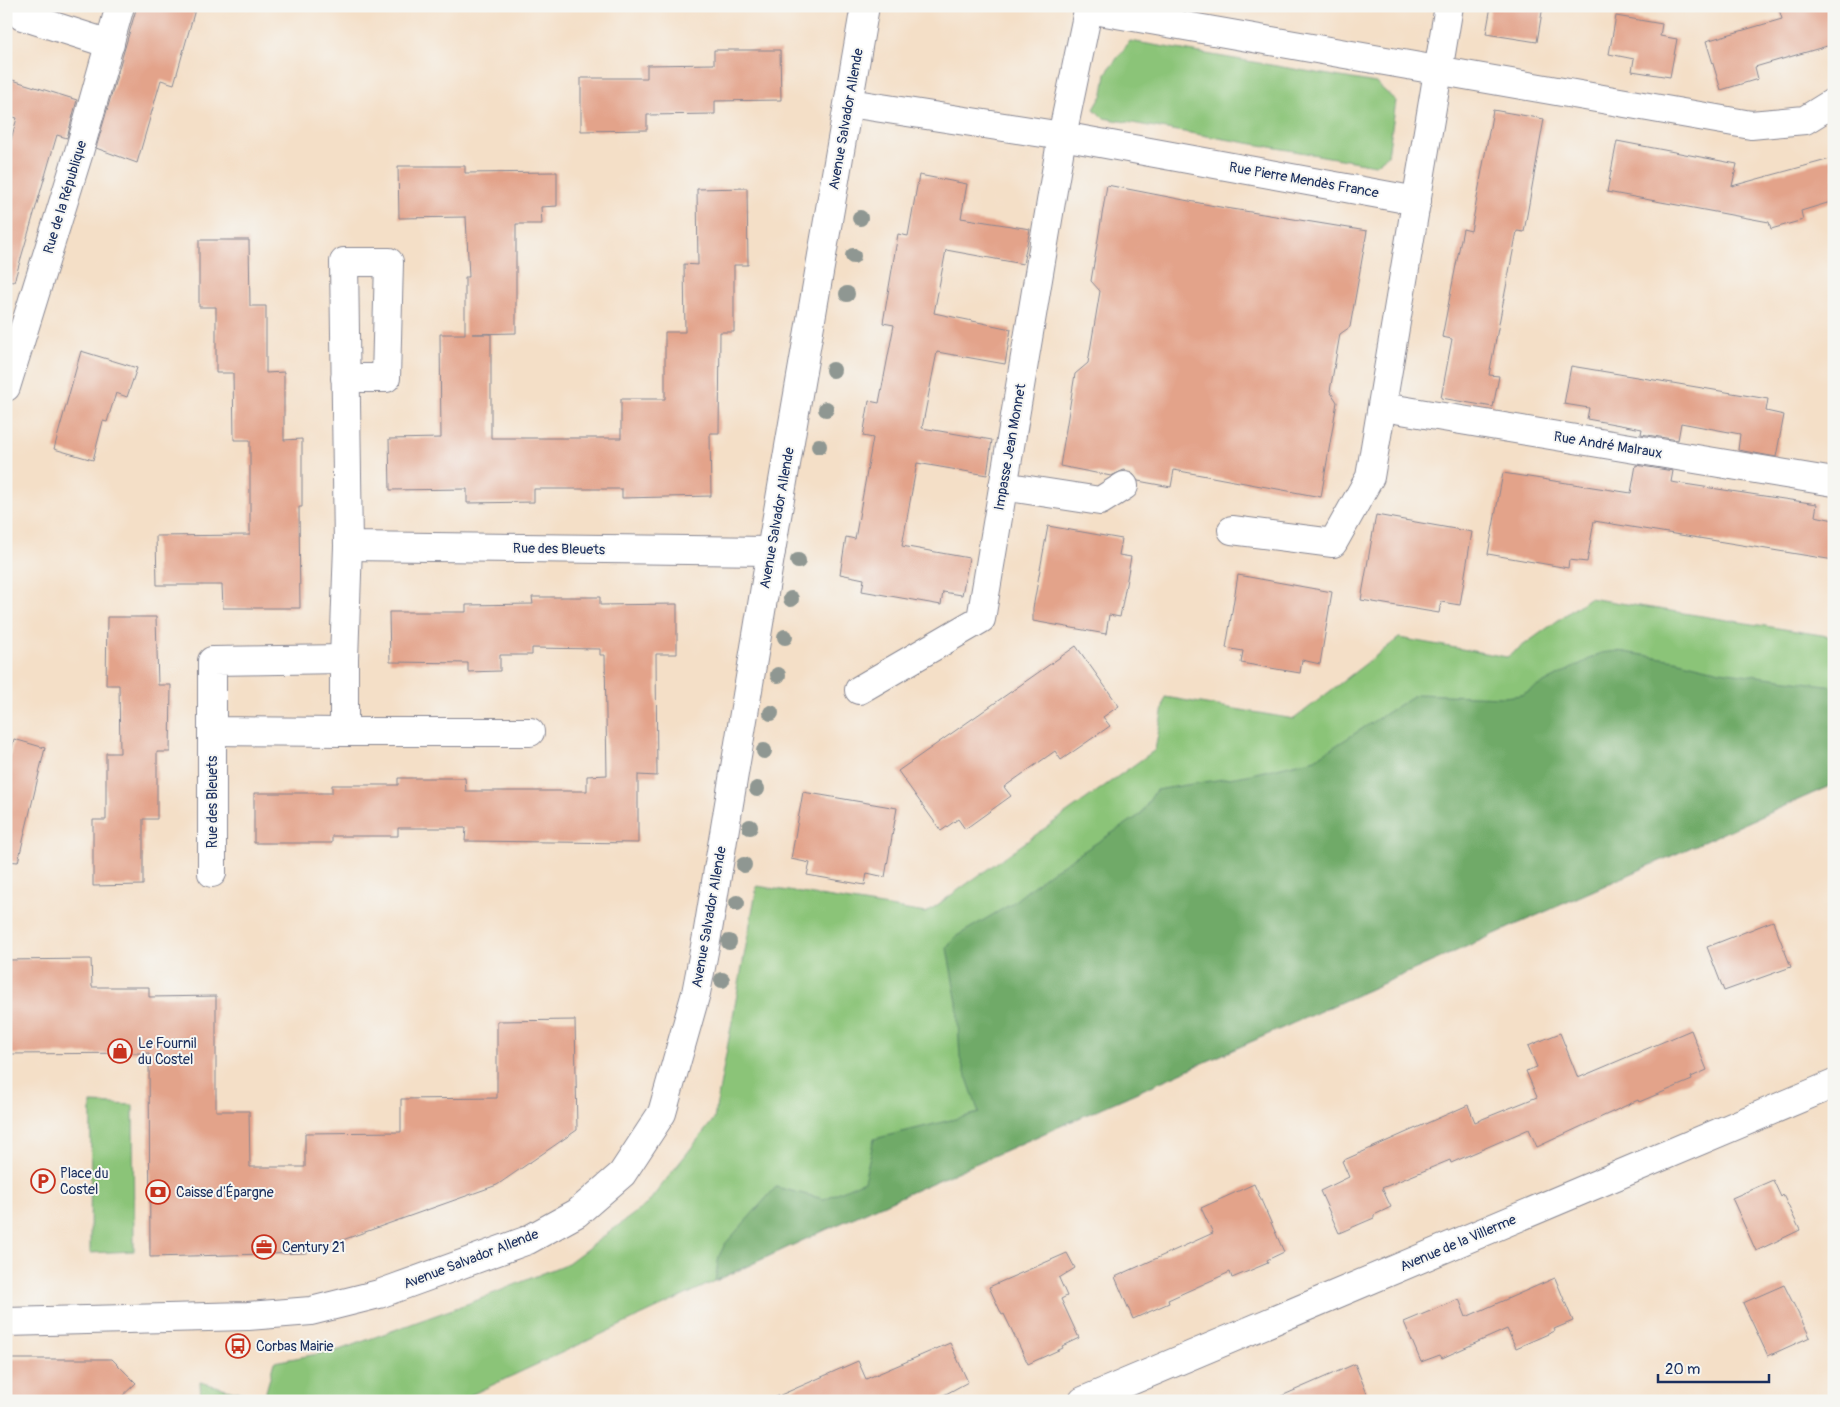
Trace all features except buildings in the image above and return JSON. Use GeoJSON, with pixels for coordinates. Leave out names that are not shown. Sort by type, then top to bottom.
{"type":"FeatureCollection","features":[{"type":"Feature","properties":{"kind":"street","name":"Rue de la République"},"geometry":{"type":"LineString","coordinates":[[6,387],[79,152],[120,6]]}},
{"type":"Feature","properties":{"kind":"street","name":"Avenue Salvador Allende"},"geometry":{"type":"LineString","coordinates":[[6,1322],[238,1316],[311,1311],[380,1294],[528,1240],[577,1213],[622,1174],[662,1113],[696,993],[712,907],[865,6]]}},
{"type":"Feature","properties":{"kind":"street"},"geometry":{"type":"LineString","coordinates":[[1232,530],[1332,543],[1370,477],[1449,6]]}},
{"type":"Feature","properties":{"kind":"street"},"geometry":{"type":"LineString","coordinates":[[1062,136],[1089,8],[1751,125],[1806,120],[1834,102]]}},
{"type":"Feature","properties":{"kind":"street"},"geometry":{"type":"LineString","coordinates":[[22,16],[110,44]]}},
{"type":"Feature","properties":{"kind":"street","name":"Rue Pierre Mendès France"},"geometry":{"type":"LineString","coordinates":[[849,103],[1062,136],[1417,201]]}},
{"type":"Feature","properties":{"kind":"street","name":"Impasse Jean Monnet"},"geometry":{"type":"LineString","coordinates":[[859,690],[981,619],[1062,136]]}},
{"type":"Feature","properties":{"kind":"street"},"geometry":{"type":"LineString","coordinates":[[344,732],[344,659],[348,546],[345,378]]}},
{"type":"Feature","properties":{"kind":"street","name":"Rue André Malraux"},"geometry":{"type":"LineString","coordinates":[[1383,408],[1834,482]]}},
{"type":"Feature","properties":{"kind":"street"},"geometry":{"type":"LineString","coordinates":[[1003,486],[1100,501],[1124,486]]}},
{"type":"Feature","properties":{"kind":"street","name":"Rue des Bleuets"},"geometry":{"type":"LineString","coordinates":[[348,546],[771,551]]}},
{"type":"Feature","properties":{"kind":"street","name":"Rue des Bleuets"},"geometry":{"type":"LineString","coordinates":[[212,873],[212,661],[344,659]]}},
{"type":"Feature","properties":{"kind":"street"},"geometry":{"type":"LineString","coordinates":[[212,731],[530,732]]}},
{"type":"Feature","properties":{"kind":"street","name":"Avenue de la Villerme"},"geometry":{"type":"LineString","coordinates":[[1083,1401],[1834,1084]]}},
{"type":"Feature","properties":{"kind":"green space"},"geometry":{"type":"Polygon","coordinates":[[[1130,41],[1376,83],[1396,101],[1388,155],[1375,165],[1103,118],[1094,109],[1103,94],[1106,73],[1130,41]]]}},
{"type":"Feature","properties":{"kind":"green space"},"geometry":{"type":"Polygon","coordinates":[[[1589,598],[1834,637],[1834,784],[823,1231],[458,1401],[201,1401],[200,1382],[264,1399],[274,1362],[339,1350],[475,1301],[568,1263],[647,1204],[714,1119],[757,886],[926,913],[1155,750],[1165,697],[1294,719],[1399,638],[1507,657],[1589,598]]]}},
{"type":"Feature","properties":{"kind":"green space"},"geometry":{"type":"Polygon","coordinates":[[[1617,651],[1675,660],[1720,671],[1834,686],[1834,784],[823,1231],[715,1281],[719,1256],[725,1244],[776,1187],[824,1199],[864,1181],[874,1139],[979,1113],[960,1058],[957,1003],[947,948],[955,937],[1011,904],[1048,874],[1140,815],[1156,790],[1247,775],[1315,759],[1416,694],[1504,697],[1521,695],[1601,653],[1617,651]]]}},
{"type":"Feature","properties":{"kind":"green space"},"geometry":{"type":"Polygon","coordinates":[[[91,1103],[133,1105],[134,1251],[90,1253],[91,1103]]]}},
{"type":"Feature","properties":{"kind":"place","name":"Le Fournil du Costel"},"geometry":{"type":"Point","coordinates":[120,1051]}},
{"type":"Feature","properties":{"kind":"place","name":"Place du Costel"},"geometry":{"type":"Point","coordinates":[43,1181]}},
{"type":"Feature","properties":{"kind":"place","name":"Caisse d'Épargne"},"geometry":{"type":"Point","coordinates":[158,1192]}},
{"type":"Feature","properties":{"kind":"place","name":"Century 21"},"geometry":{"type":"Point","coordinates":[264,1247]}},
{"type":"Feature","properties":{"kind":"place","name":"Corbas Mairie"},"geometry":{"type":"Point","coordinates":[238,1346]}}]}
